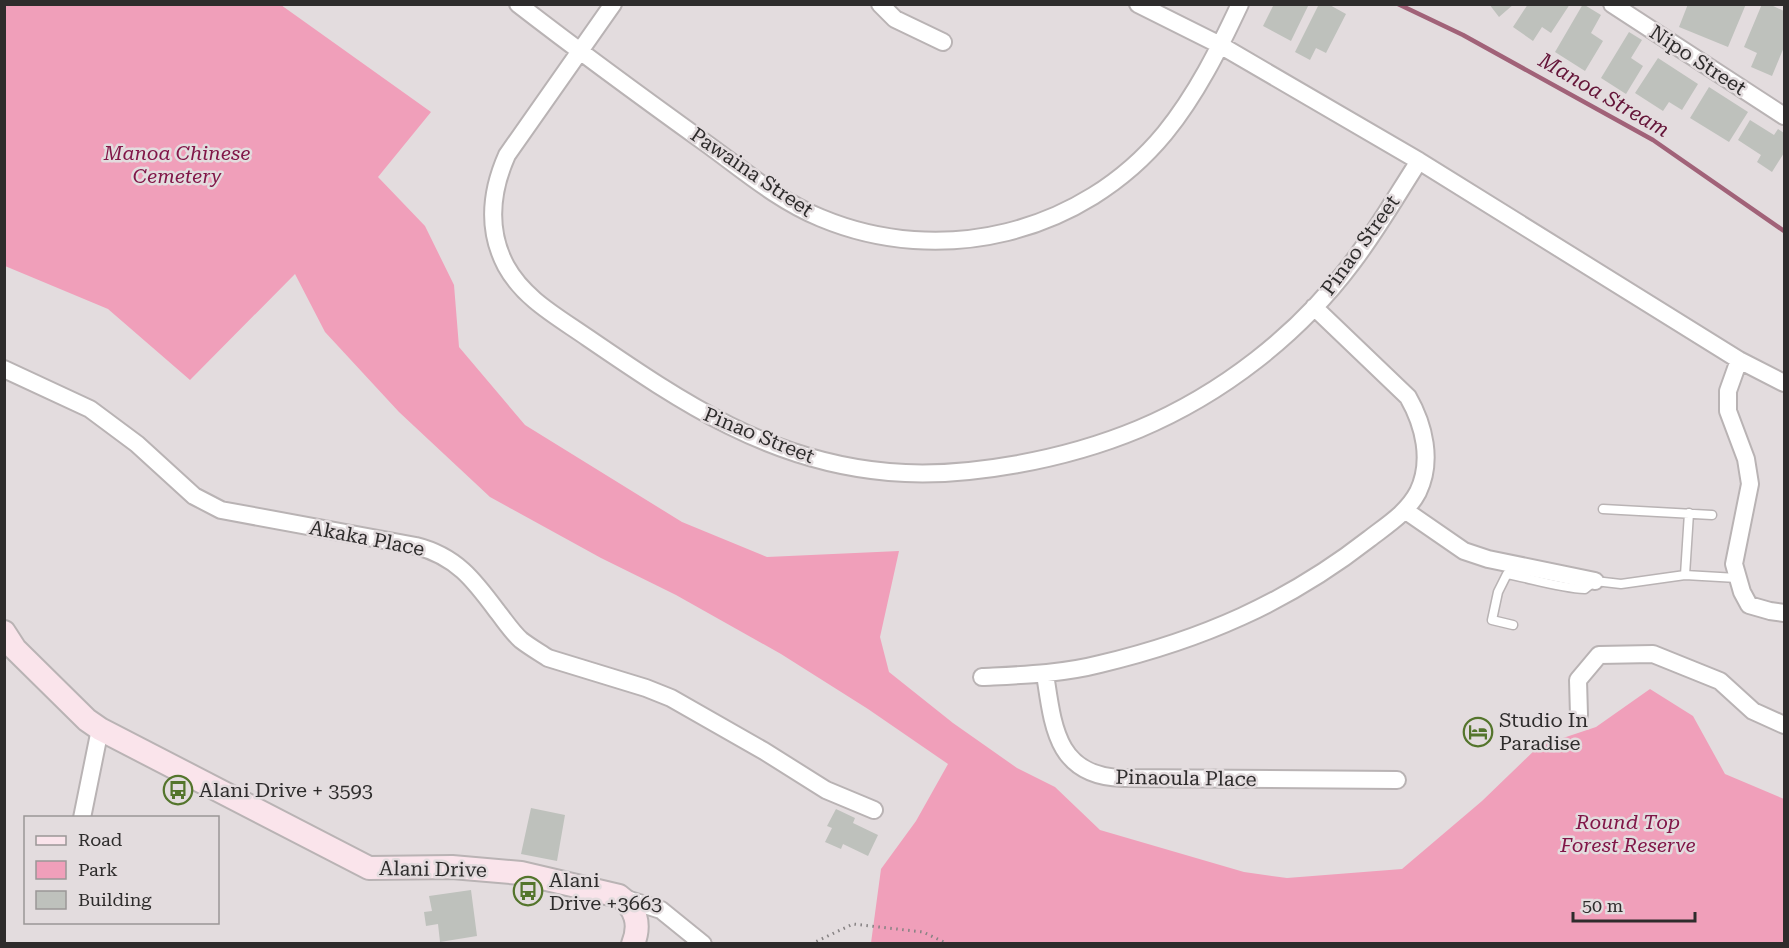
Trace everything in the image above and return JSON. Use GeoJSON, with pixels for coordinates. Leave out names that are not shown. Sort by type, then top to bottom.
{"type":"FeatureCollection","features":[{"type":"Feature","properties":{"kind":"street","name":"Pawaina Street"},"geometry":{"type":"LineString","coordinates":[[518,4],[782,198],[810,213],[860,231],[901,240],[944,242],[986,238],[1027,228],[1066,212],[1103,190],[1136,164],[1165,133],[1190,98],[1221,45],[1240,4]]}},
{"type":"Feature","properties":{"kind":"street","name":"Pinao Street"},"geometry":{"type":"LineString","coordinates":[[613,4],[507,155],[500,170],[495,186],[493,220],[506,266],[515,280],[537,303],[680,400],[722,423],[786,450],[862,469],[921,474],[980,469],[1076,450],[1139,428],[1200,398],[1256,360],[1314,307],[1351,265],[1419,160]]}},
{"type":"Feature","properties":{"kind":"street"},"geometry":{"type":"LineString","coordinates":[[880,4],[895,19],[943,42]]}},
{"type":"Feature","properties":{"kind":"street"},"geometry":{"type":"LineString","coordinates":[[1138,4],[1221,45],[1419,160],[1739,360],[1785,383]]}},
{"type":"Feature","properties":{"kind":"street","name":"Nipo Street"},"geometry":{"type":"LineString","coordinates":[[1612,4],[1785,116]]}},
{"type":"Feature","properties":{"kind":"street"},"geometry":{"type":"LineString","coordinates":[[982,677],[1045,674],[1098,665],[1182,642],[1262,608],[1337,564],[1406,511],[1418,492],[1425,464],[1423,436],[1414,409],[1408,397],[1314,307]]}},
{"type":"Feature","properties":{"kind":"street"},"geometry":{"type":"LineString","coordinates":[[1739,360],[1728,391],[1728,411],[1746,459],[1750,484],[1734,564],[1737,578],[1749,605],[1785,613]]}},
{"type":"Feature","properties":{"kind":"street","name":"Akaka Place"},"geometry":{"type":"LineString","coordinates":[[4,369],[90,410],[136,444],[194,496],[222,510],[433,550],[448,558],[477,585],[520,639],[538,652],[549,658],[671,698],[764,751],[826,790],[874,810]]}},
{"type":"Feature","properties":{"kind":"street"},"geometry":{"type":"LineString","coordinates":[[1406,511],[1464,551],[1488,559],[1595,582]]}},
{"type":"Feature","properties":{"kind":"street","name":"Alani Drive"},"geometry":{"type":"LineString","coordinates":[[4,632],[15,649],[87,720],[100,729],[369,868],[452,867],[521,873],[619,897],[661,910],[703,944]]}},
{"type":"Feature","properties":{"kind":"street"},"geometry":{"type":"LineString","coordinates":[[1579,715],[1578,680],[1599,655],[1653,654],[1720,681],[1753,711],[1785,725]]}},
{"type":"Feature","properties":{"kind":"street","name":"Pinaoula Place"},"geometry":{"type":"LineString","coordinates":[[1045,674],[1053,723],[1059,741],[1077,763],[1103,776],[1397,780]]}},
{"type":"Feature","properties":{"kind":"street"},"geometry":{"type":"LineString","coordinates":[[82,816],[100,729]]}},
{"type":"Feature","properties":{"kind":"street"},"geometry":{"type":"LineString","coordinates":[[619,897],[630,906],[637,919],[637,932],[633,944]]}},
{"type":"Feature","properties":{"kind":"lane"},"geometry":{"type":"LineString","coordinates":[[1603,509],[1712,515]]}},
{"type":"Feature","properties":{"kind":"lane"},"geometry":{"type":"LineString","coordinates":[[1685,575],[1689,513]]}},
{"type":"Feature","properties":{"kind":"lane"},"geometry":{"type":"LineString","coordinates":[[1513,625],[1492,620],[1498,592],[1507,574],[1585,590],[1595,582],[1621,584],[1685,575],[1737,578]]}},
{"type":"Feature","properties":{"kind":"path"},"geometry":{"type":"LineString","coordinates":[[811,944],[853,924],[923,932],[948,944]]}},
{"type":"Feature","properties":{"kind":"green space","name":"Round Top Forest Reserve"},"geometry":{"type":"Polygon","coordinates":[[[5,4],[281,5],[431,112],[378,177],[425,226],[454,285],[459,347],[525,425],[682,522],[767,557],[899,551],[880,637],[889,672],[953,723],[1017,768],[1055,787],[1100,830],[1244,872],[1287,878],[1402,869],[1482,801],[1539,746],[1596,727],[1650,689],[1693,716],[1725,774],[1784,799],[1784,943],[871,943],[881,869],[916,821],[948,764],[868,709],[781,654],[676,595],[601,558],[490,497],[399,412],[325,332],[295,274],[190,380],[108,309],[5,266],[5,4]]]}},
{"type":"Feature","properties":{"kind":"building"},"geometry":{"type":"Polygon","coordinates":[[[1274,4],[1309,4],[1291,41],[1263,26],[1274,4]]]}},
{"type":"Feature","properties":{"kind":"building"},"geometry":{"type":"Polygon","coordinates":[[[1319,4],[1328,4],[1346,14],[1326,53],[1316,48],[1310,60],[1295,52],[1319,4]]]}},
{"type":"Feature","properties":{"kind":"building"},"geometry":{"type":"Polygon","coordinates":[[[1489,4],[1514,4],[1499,17],[1489,4]]]}},
{"type":"Feature","properties":{"kind":"building"},"geometry":{"type":"Polygon","coordinates":[[[1528,4],[1570,4],[1551,33],[1542,27],[1533,41],[1513,27],[1528,4]]]}},
{"type":"Feature","properties":{"kind":"building"},"geometry":{"type":"Polygon","coordinates":[[[1583,4],[1601,15],[1591,33],[1603,41],[1585,71],[1555,52],[1583,4]]]}},
{"type":"Feature","properties":{"kind":"building"},"geometry":{"type":"Polygon","coordinates":[[[1688,4],[1746,4],[1728,47],[1679,27],[1688,4]]]}},
{"type":"Feature","properties":{"kind":"building"},"geometry":{"type":"Polygon","coordinates":[[[1762,4],[1769,4],[1784,11],[1784,47],[1772,76],[1751,67],[1757,53],[1744,47],[1762,4]]]}},
{"type":"Feature","properties":{"kind":"building"},"geometry":{"type":"Polygon","coordinates":[[[1629,32],[1642,40],[1631,58],[1643,66],[1626,94],[1601,78],[1629,32]]]}},
{"type":"Feature","properties":{"kind":"building"},"geometry":{"type":"Polygon","coordinates":[[[1658,58],[1698,84],[1682,110],[1669,102],[1663,111],[1635,93],[1658,58]]]}},
{"type":"Feature","properties":{"kind":"building"},"geometry":{"type":"Polygon","coordinates":[[[1709,87],[1748,112],[1729,142],[1690,118],[1709,87]]]}},
{"type":"Feature","properties":{"kind":"building"},"geometry":{"type":"Polygon","coordinates":[[[1750,120],[1774,135],[1778,129],[1784,133],[1784,153],[1772,172],[1757,162],[1761,155],[1738,140],[1750,120]]]}},
{"type":"Feature","properties":{"kind":"building"},"geometry":{"type":"Polygon","coordinates":[[[531,808],[565,815],[557,861],[521,854],[531,808]]]}},
{"type":"Feature","properties":{"kind":"building"},"geometry":{"type":"Polygon","coordinates":[[[836,809],[855,818],[853,823],[878,835],[868,856],[843,844],[841,849],[825,842],[832,828],[827,826],[836,809]]]}},
{"type":"Feature","properties":{"kind":"building"},"geometry":{"type":"Polygon","coordinates":[[[471,890],[477,936],[440,942],[438,924],[426,926],[424,912],[432,911],[429,896],[471,890]]]}},
{"type":"Feature","properties":{"kind":"waterway","name":"Manoa Stream"},"geometry":{"type":"LineString","coordinates":[[1398,4],[1463,35],[1653,140],[1784,231]]}},
{"type":"Feature","properties":{"kind":"place","name":"Studio In Paradise"},"geometry":{"type":"Point","coordinates":[1478,732]}},
{"type":"Feature","properties":{"kind":"place","name":"Alani Drive + 3593"},"geometry":{"type":"Point","coordinates":[178,790]}},
{"type":"Feature","properties":{"kind":"place","name":"Alani Drive +3663"},"geometry":{"type":"Point","coordinates":[528,891]}},
{"type":"Feature","properties":{"kind":"park label","name":"Manoa Chinese Cemetery"},"geometry":{"type":"Point","coordinates":[177,164]}}]}
